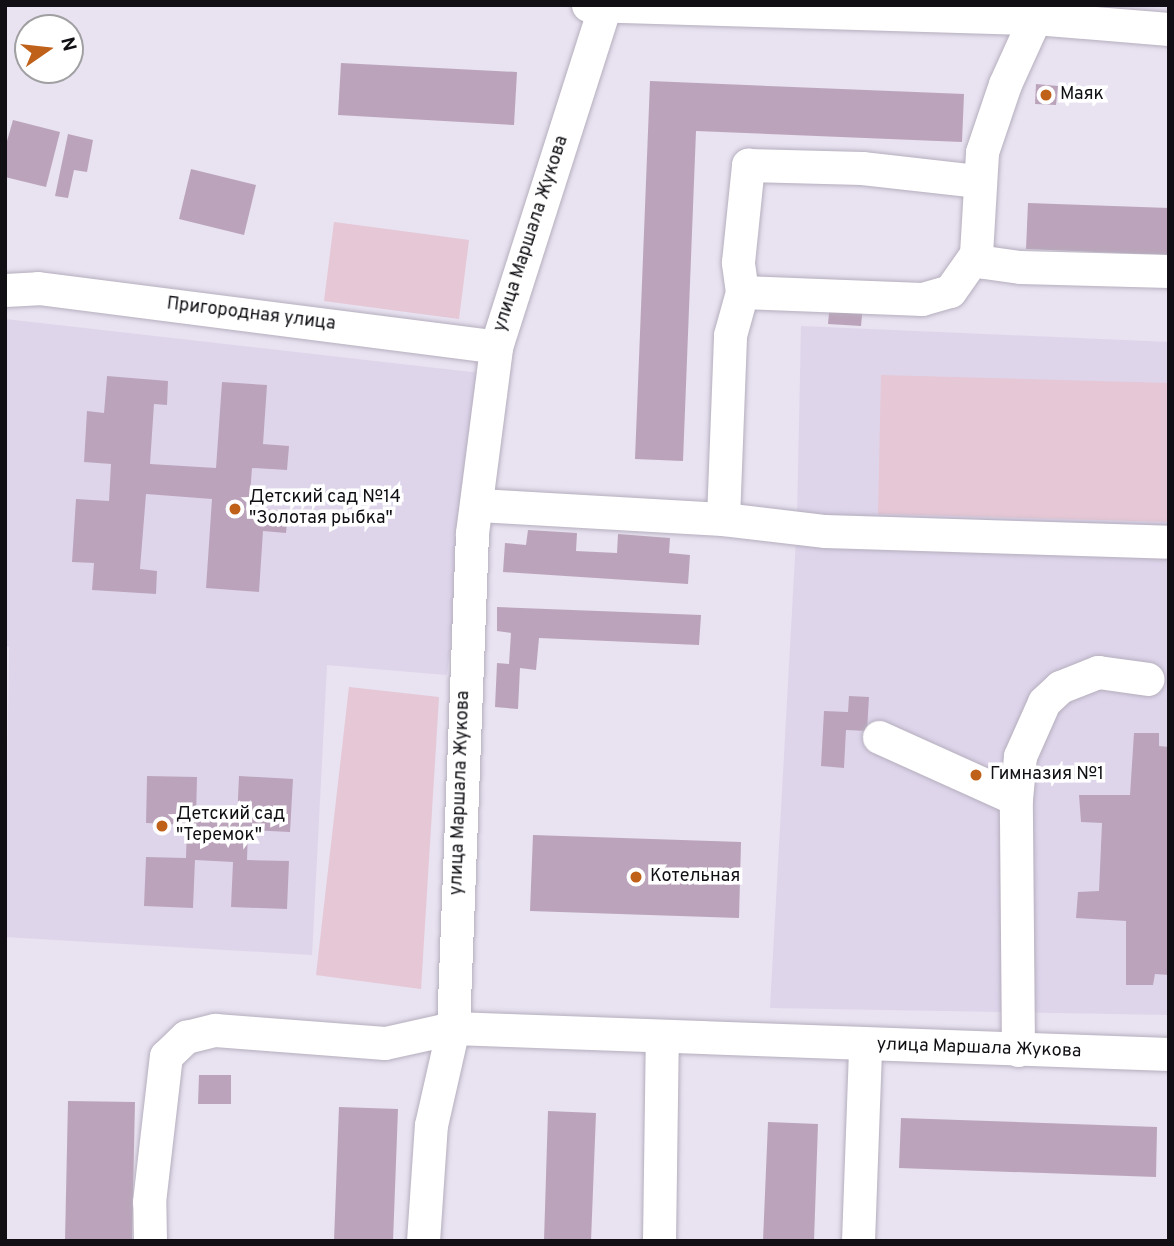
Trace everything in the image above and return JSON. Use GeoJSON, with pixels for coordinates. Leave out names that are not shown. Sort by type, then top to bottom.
{"type":"FeatureCollection","features":[{"type":"Feature","properties":{"kind":"street","name":"улица Маршала Жукова"},"geometry":{"type":"LineString","coordinates":[[453,1028],[461,749],[472,533],[478,505],[496,347],[596,7],[1035,18],[1169,29]]}},
{"type":"Feature","properties":{"kind":"street"},"geometry":{"type":"LineString","coordinates":[[742,292],[922,299],[950,290],[976,254],[978,181],[1005,84],[1035,18]]}},
{"type":"Feature","properties":{"kind":"street"},"geometry":{"type":"LineString","coordinates":[[723,519],[730,335],[742,292],[737,262],[748,165],[862,168],[978,181]]}},
{"type":"Feature","properties":{"kind":"street"},"geometry":{"type":"LineString","coordinates":[[976,254],[984,262],[1020,267],[1169,271]]}},
{"type":"Feature","properties":{"kind":"street","name":"Пригородная улица"},"geometry":{"type":"LineString","coordinates":[[5,290],[38,288],[496,347]]}},
{"type":"Feature","properties":{"kind":"street"},"geometry":{"type":"LineString","coordinates":[[478,505],[723,519],[825,531],[1169,542]]}},
{"type":"Feature","properties":{"kind":"street"},"geometry":{"type":"LineString","coordinates":[[1018,1050],[1016,799],[1020,756],[1044,702],[1060,687],[1098,672],[1148,679]]}},
{"type":"Feature","properties":{"kind":"street"},"geometry":{"type":"LineString","coordinates":[[879,737],[1016,799]]}},
{"type":"Feature","properties":{"kind":"street","name":"улица Маршала Жукова"},"geometry":{"type":"LineString","coordinates":[[150,1241],[149,1202],[166,1056],[186,1037],[215,1030],[385,1044],[453,1028],[865,1046],[1169,1054]]}},
{"type":"Feature","properties":{"kind":"street"},"geometry":{"type":"LineString","coordinates":[[423,1241],[431,1125],[453,1028]]}},
{"type":"Feature","properties":{"kind":"street"},"geometry":{"type":"LineString","coordinates":[[659,1241],[662,1038]]}},
{"type":"Feature","properties":{"kind":"street"},"geometry":{"type":"LineString","coordinates":[[858,1241],[865,1046]]}},
{"type":"Feature","properties":{"kind":"shaded area"},"geometry":{"type":"Polygon","coordinates":[[[334,222],[469,240],[459,319],[324,301],[334,222]]]}},
{"type":"Feature","properties":{"kind":"shaded area","name":"Детский сад №14 \"Золотая рыбка\""},"geometry":{"type":"Polygon","coordinates":[[[5,319],[480,373],[447,675],[327,665],[312,955],[5,937],[9,647],[5,646],[5,319]]]}},
{"type":"Feature","properties":{"kind":"shaded area","name":"Гимназия №1"},"geometry":{"type":"Polygon","coordinates":[[[801,326],[1169,342],[1169,1015],[770,1008],[797,521],[801,326]]]}},
{"type":"Feature","properties":{"kind":"shaded area"},"geometry":{"type":"Polygon","coordinates":[[[881,375],[1169,383],[1169,522],[878,514],[881,375]]]}},
{"type":"Feature","properties":{"kind":"shaded area"},"geometry":{"type":"Polygon","coordinates":[[[349,687],[439,697],[421,989],[316,975],[349,687]]]}},
{"type":"Feature","properties":{"kind":"building"},"geometry":{"type":"Polygon","coordinates":[[[341,63],[517,72],[514,125],[338,115],[341,63]]]}},
{"type":"Feature","properties":{"kind":"building"},"geometry":{"type":"Polygon","coordinates":[[[650,81],[964,94],[962,142],[696,131],[683,461],[635,459],[650,81]]]}},
{"type":"Feature","properties":{"kind":"building","name":"Маяк"},"geometry":{"type":"Polygon","coordinates":[[[1036,84],[1058,86],[1056,105],[1035,104],[1036,84]]]}},
{"type":"Feature","properties":{"kind":"building"},"geometry":{"type":"Polygon","coordinates":[[[13,120],[60,132],[46,187],[5,177],[5,148],[13,120]]]}},
{"type":"Feature","properties":{"kind":"building"},"geometry":{"type":"Polygon","coordinates":[[[68,134],[93,140],[87,172],[74,170],[68,198],[55,196],[68,134]]]}},
{"type":"Feature","properties":{"kind":"building"},"geometry":{"type":"Polygon","coordinates":[[[191,169],[256,185],[244,235],[179,219],[191,169]]]}},
{"type":"Feature","properties":{"kind":"building"},"geometry":{"type":"Polygon","coordinates":[[[1028,203],[1169,208],[1169,255],[1026,249],[1028,203]]]}},
{"type":"Feature","properties":{"kind":"building"},"geometry":{"type":"Polygon","coordinates":[[[830,302],[863,304],[861,326],[828,324],[830,302]]]}},
{"type":"Feature","properties":{"kind":"building"},"geometry":{"type":"Polygon","coordinates":[[[107,376],[168,381],[167,405],[154,404],[150,464],[216,468],[222,382],[267,385],[263,444],[289,446],[287,470],[252,468],[249,508],[288,511],[286,533],[263,531],[259,592],[206,588],[212,499],[146,494],[140,569],[157,571],[156,594],[92,590],[94,563],[72,562],[76,499],[109,501],[111,464],[84,462],[87,411],[104,413],[107,376]]]}},
{"type":"Feature","properties":{"kind":"building"},"geometry":{"type":"Polygon","coordinates":[[[528,530],[577,533],[576,551],[617,553],[618,534],[670,538],[669,553],[690,555],[688,584],[503,572],[505,543],[526,545],[528,530]]]}},
{"type":"Feature","properties":{"kind":"building"},"geometry":{"type":"Polygon","coordinates":[[[497,607],[701,615],[699,645],[539,638],[536,670],[520,668],[518,709],[495,707],[497,663],[509,664],[511,633],[497,631],[497,607]]]}},
{"type":"Feature","properties":{"kind":"building"},"geometry":{"type":"Polygon","coordinates":[[[849,696],[869,697],[867,731],[846,730],[844,768],[821,766],[824,711],[848,712],[849,696]]]}},
{"type":"Feature","properties":{"kind":"building"},"geometry":{"type":"Polygon","coordinates":[[[1134,733],[1159,733],[1159,746],[1169,747],[1169,975],[1155,974],[1153,985],[1126,985],[1126,921],[1076,918],[1078,892],[1099,891],[1102,823],[1081,822],[1079,795],[1130,795],[1134,733]]]}},
{"type":"Feature","properties":{"kind":"building"},"geometry":{"type":"Polygon","coordinates":[[[147,776],[197,777],[196,819],[237,820],[239,776],[293,779],[290,832],[248,830],[247,860],[289,861],[287,909],[231,907],[233,862],[195,860],[193,908],[144,906],[146,857],[186,858],[187,825],[146,823],[147,776]]]}},
{"type":"Feature","properties":{"kind":"building","name":"Котельная"},"geometry":{"type":"Polygon","coordinates":[[[533,835],[741,842],[739,918],[530,911],[533,835]]]}},
{"type":"Feature","properties":{"kind":"building"},"geometry":{"type":"Polygon","coordinates":[[[199,1075],[231,1075],[231,1104],[198,1104],[199,1075]]]}},
{"type":"Feature","properties":{"kind":"building"},"geometry":{"type":"Polygon","coordinates":[[[68,1101],[135,1102],[132,1241],[65,1241],[68,1101]]]}},
{"type":"Feature","properties":{"kind":"building"},"geometry":{"type":"Polygon","coordinates":[[[339,1107],[398,1109],[393,1241],[334,1241],[339,1107]]]}},
{"type":"Feature","properties":{"kind":"building"},"geometry":{"type":"Polygon","coordinates":[[[548,1111],[596,1113],[591,1241],[544,1241],[548,1111]]]}},
{"type":"Feature","properties":{"kind":"building"},"geometry":{"type":"Polygon","coordinates":[[[901,1118],[1157,1127],[1156,1177],[899,1168],[901,1118]]]}},
{"type":"Feature","properties":{"kind":"building"},"geometry":{"type":"Polygon","coordinates":[[[768,1122],[818,1124],[814,1241],[763,1241],[768,1122]]]}},
{"type":"Feature","properties":{"kind":"place","name":"Маяк"},"geometry":{"type":"Point","coordinates":[1046,95]}},
{"type":"Feature","properties":{"kind":"place","name":"Детский сад №14 \"Золотая рыбка\""},"geometry":{"type":"Point","coordinates":[235,509]}},
{"type":"Feature","properties":{"kind":"place","name":"Гимназия №1"},"geometry":{"type":"Point","coordinates":[976,775]}},
{"type":"Feature","properties":{"kind":"place","name":"Детский сад \"Теремок\""},"geometry":{"type":"Point","coordinates":[162,826]}},
{"type":"Feature","properties":{"kind":"place","name":"Котельная"},"geometry":{"type":"Point","coordinates":[636,877]}}]}
